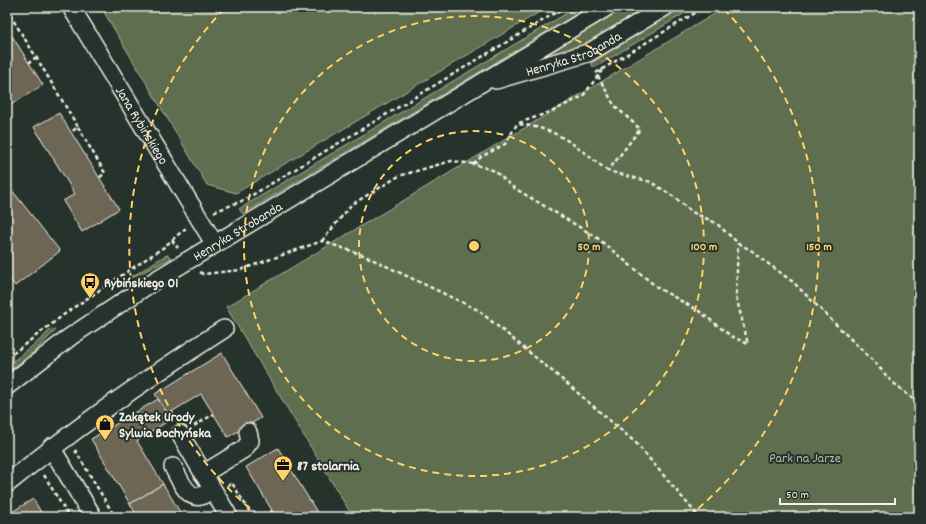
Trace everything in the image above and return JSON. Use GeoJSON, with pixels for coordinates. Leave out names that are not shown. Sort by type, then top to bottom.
{"type":"FeatureCollection","features":[{"type":"Feature","properties":{"kind":"street","name":"Jana Rybińskiego"},"geometry":{"type":"LineString","coordinates":[[71,7],[214,243]]}},
{"type":"Feature","properties":{"kind":"street","name":"Henryka Strobanda"},"geometry":{"type":"LineString","coordinates":[[7,386],[93,321],[186,260],[607,7]]}},
{"type":"Feature","properties":{"kind":"street","name":"Henryka Strobanda"},"geometry":{"type":"LineString","coordinates":[[475,86],[588,53],[665,7]]}},
{"type":"Feature","properties":{"kind":"street"},"geometry":{"type":"LineString","coordinates":[[7,484],[51,447],[110,404],[224,329]]}},
{"type":"Feature","properties":{"kind":"street"},"geometry":{"type":"LineString","coordinates":[[203,474],[244,449],[250,441],[248,432]]}},
{"type":"Feature","properties":{"kind":"street"},"geometry":{"type":"LineString","coordinates":[[180,434],[229,517]]}},
{"type":"Feature","properties":{"kind":"street"},"geometry":{"type":"LineString","coordinates":[[51,447],[93,517]]}},
{"type":"Feature","properties":{"kind":"street"},"geometry":{"type":"LineString","coordinates":[[173,467],[186,490],[192,495],[201,496],[212,489]]}},
{"type":"Feature","properties":{"kind":"path"},"geometry":{"type":"LineString","coordinates":[[212,213],[244,200],[565,7]]}},
{"type":"Feature","properties":{"kind":"path"},"geometry":{"type":"LineString","coordinates":[[474,164],[481,157],[505,144],[517,124],[553,111],[583,96],[597,74],[604,68],[706,7]]}},
{"type":"Feature","properties":{"kind":"path"},"geometry":{"type":"LineString","coordinates":[[7,10],[8,15],[36,57],[105,173],[100,178]]}},
{"type":"Feature","properties":{"kind":"path"},"geometry":{"type":"LineString","coordinates":[[29,63],[36,57]]}},
{"type":"Feature","properties":{"kind":"path"},"geometry":{"type":"LineString","coordinates":[[597,74],[614,105],[640,129],[608,171]]}},
{"type":"Feature","properties":{"kind":"path"},"geometry":{"type":"LineString","coordinates":[[517,124],[534,126],[553,131],[608,171],[651,182],[674,197],[692,212],[716,223],[738,243],[754,252],[793,282],[878,366],[890,380],[919,404]]}},
{"type":"Feature","properties":{"kind":"path"},"geometry":{"type":"LineString","coordinates":[[71,132],[78,128]]}},
{"type":"Feature","properties":{"kind":"path"},"geometry":{"type":"LineString","coordinates":[[186,260],[203,274],[240,270],[322,241],[351,205],[399,176],[451,161],[474,164],[495,171],[511,186],[596,237],[658,288],[699,311],[731,336],[748,344],[736,296],[738,243]]}},
{"type":"Feature","properties":{"kind":"path"},"geometry":{"type":"LineString","coordinates":[[7,358],[70,310],[164,247],[190,225]]}},
{"type":"Feature","properties":{"kind":"path"},"geometry":{"type":"LineString","coordinates":[[322,241],[363,255],[478,310],[636,443],[699,517]]}},
{"type":"Feature","properties":{"kind":"path"},"geometry":{"type":"LineString","coordinates":[[180,434],[214,414]]}},
{"type":"Feature","properties":{"kind":"path"},"geometry":{"type":"LineString","coordinates":[[74,450],[115,517]]}},
{"type":"Feature","properties":{"kind":"path"},"geometry":{"type":"LineString","coordinates":[[44,474],[69,517]]}},
{"type":"Feature","properties":{"kind":"path"},"geometry":{"type":"LineString","coordinates":[[264,517],[272,511]]}},
{"type":"Feature","properties":{"kind":"green space"},"geometry":{"type":"Polygon","coordinates":[[[101,7],[548,7],[236,193],[207,185],[101,7]]]}},
{"type":"Feature","properties":{"kind":"green space"},"geometry":{"type":"Polygon","coordinates":[[[577,7],[588,7],[243,214],[239,209],[577,7]]]}},
{"type":"Feature","properties":{"kind":"green space"},"geometry":{"type":"Polygon","coordinates":[[[626,7],[646,7],[579,47],[533,63],[626,7]]]}},
{"type":"Feature","properties":{"kind":"green space"},"geometry":{"type":"Polygon","coordinates":[[[682,7],[695,7],[594,68],[591,63],[682,7]]]}},
{"type":"Feature","properties":{"kind":"green space","name":"Park na Jarze"},"geometry":{"type":"Polygon","coordinates":[[[726,7],[919,7],[919,517],[353,517],[226,307],[726,7]]]}},
{"type":"Feature","properties":{"kind":"green space"},"geometry":{"type":"Polygon","coordinates":[[[167,255],[172,258],[127,280],[161,258],[167,255]]]}},
{"type":"Feature","properties":{"kind":"green space"},"geometry":{"type":"Polygon","coordinates":[[[51,329],[56,330],[36,350],[7,373],[7,366],[41,339],[51,329]]]}},
{"type":"Feature","properties":{"kind":"building"},"geometry":{"type":"Polygon","coordinates":[[[7,28],[43,85],[12,104],[7,97],[7,28]]]}},
{"type":"Feature","properties":{"kind":"building"},"geometry":{"type":"Polygon","coordinates":[[[59,113],[119,209],[82,232],[63,201],[75,194],[34,127],[59,113]]]}},
{"type":"Feature","properties":{"kind":"building"},"geometry":{"type":"Polygon","coordinates":[[[7,184],[60,251],[15,286],[7,275],[7,245],[9,243],[7,240],[7,184]]]}},
{"type":"Feature","properties":{"kind":"building"},"geometry":{"type":"Polygon","coordinates":[[[222,353],[261,418],[228,437],[201,394],[168,414],[155,394],[222,353]]]}},
{"type":"Feature","properties":{"kind":"building"},"geometry":{"type":"Polygon","coordinates":[[[158,399],[171,419],[137,441],[163,484],[130,504],[91,439],[158,399]]]}},
{"type":"Feature","properties":{"kind":"building"},"geometry":{"type":"Polygon","coordinates":[[[278,448],[320,517],[276,517],[246,467],[278,448]]]}},
{"type":"Feature","properties":{"kind":"building"},"geometry":{"type":"Polygon","coordinates":[[[163,484],[183,517],[138,517],[130,504],[163,484]]]}},
{"type":"Feature","properties":{"kind":"building"},"geometry":{"type":"Polygon","coordinates":[[[33,499],[44,517],[7,517],[7,515],[33,499]]]}},
{"type":"Feature","properties":{"kind":"place","name":"Rybińskiego 01"},"geometry":{"type":"Point","coordinates":[90,299]}},
{"type":"Feature","properties":{"kind":"place","name":"Zakątek Urody Sylwia Bochyńska"},"geometry":{"type":"Point","coordinates":[105,441]}},
{"type":"Feature","properties":{"kind":"place","name":"87 stolarnia"},"geometry":{"type":"Point","coordinates":[283,482]}}]}
